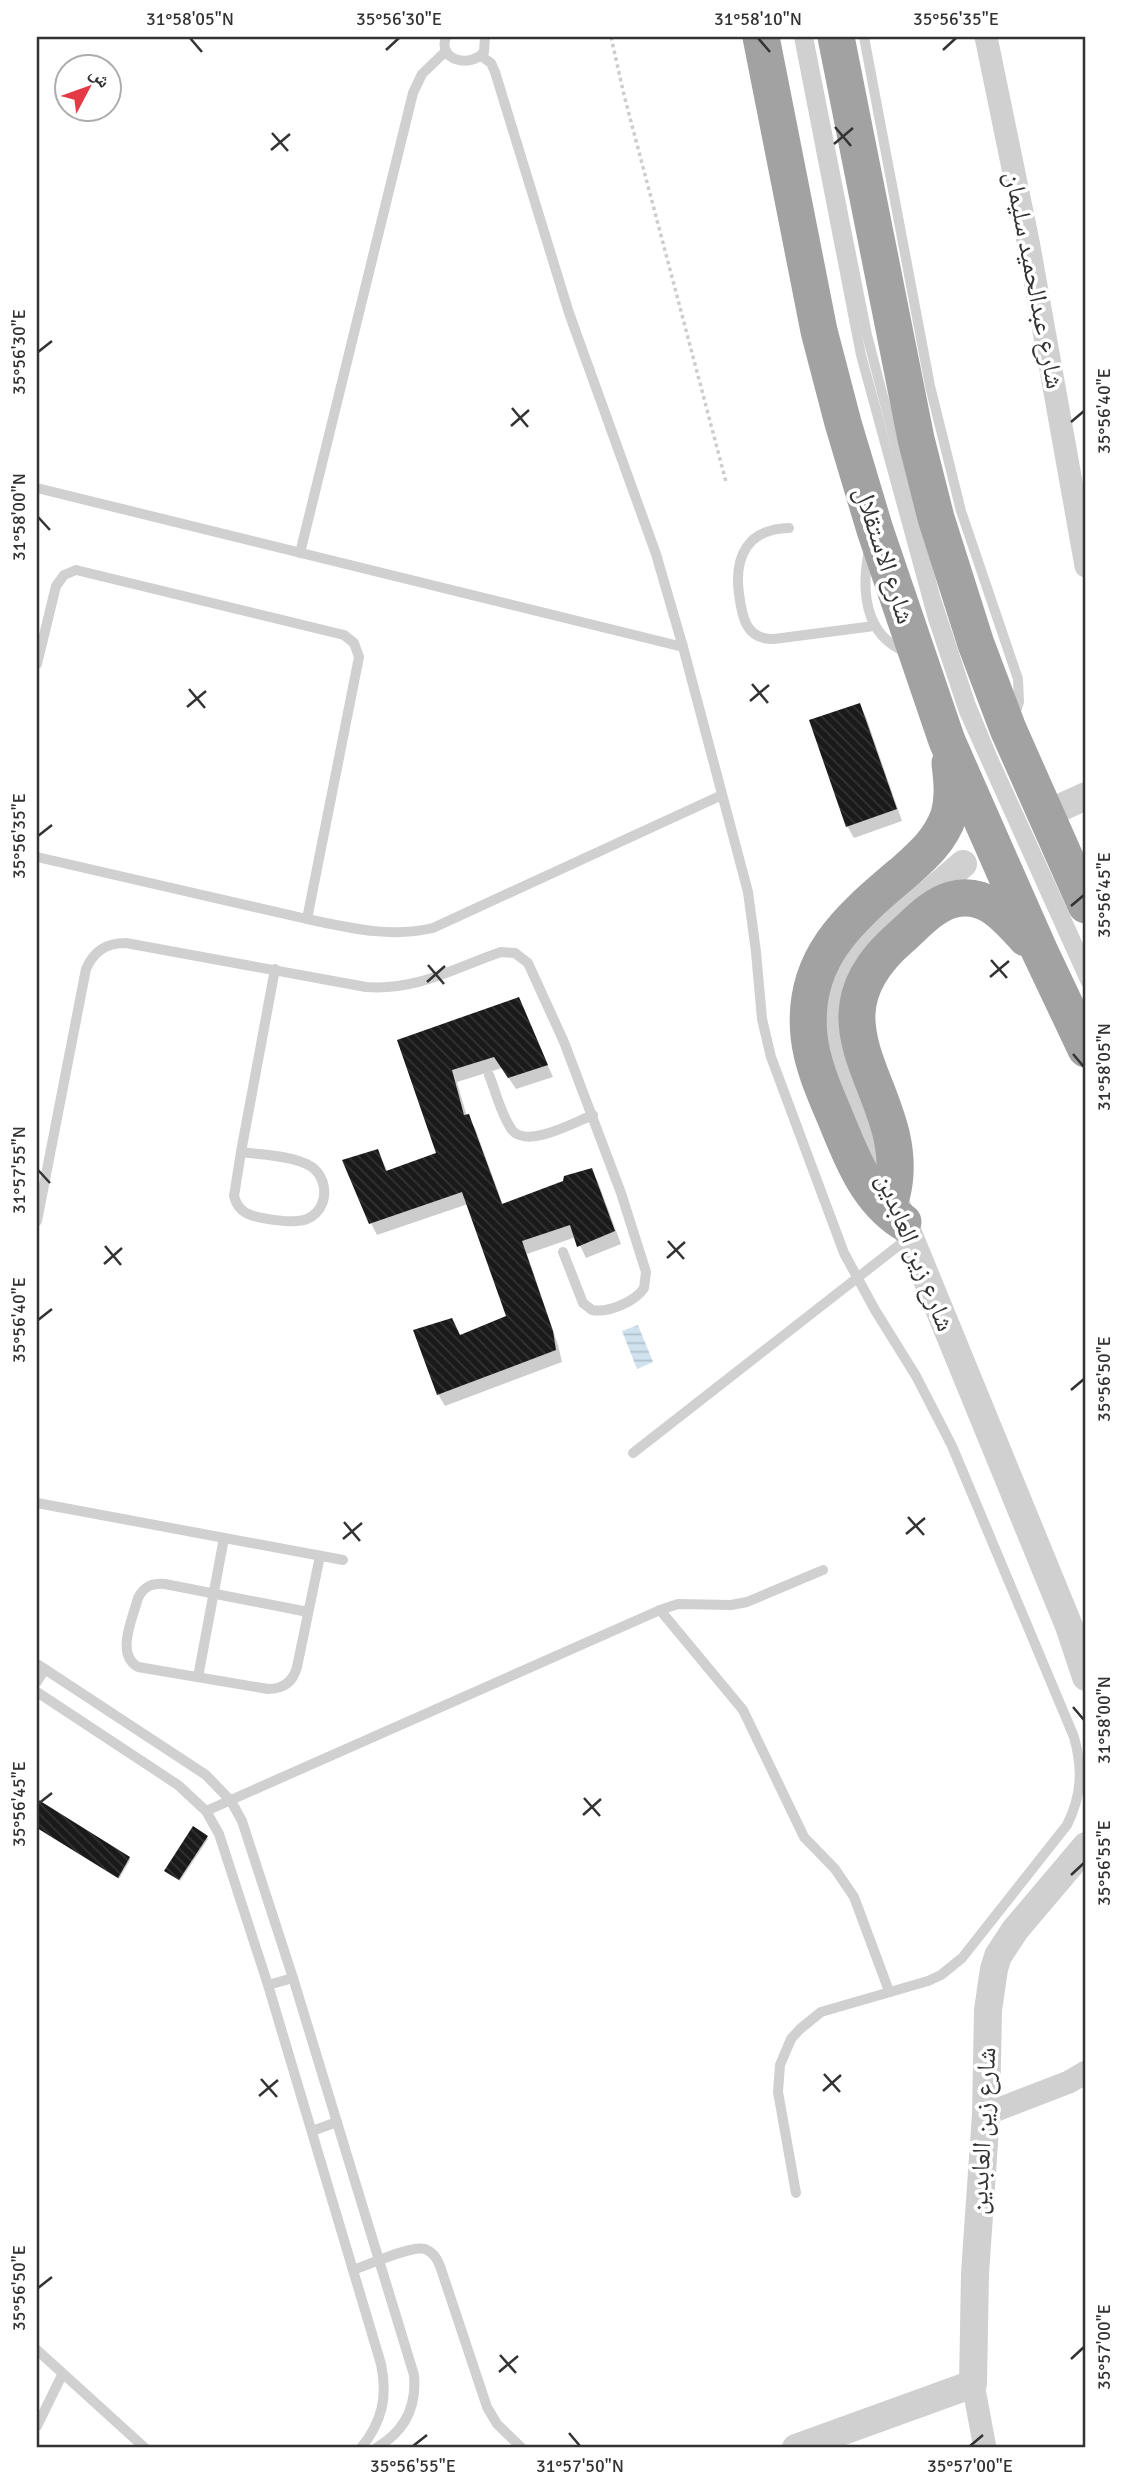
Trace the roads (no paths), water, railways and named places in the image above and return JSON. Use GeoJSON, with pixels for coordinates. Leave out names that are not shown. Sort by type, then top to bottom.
{"type":"FeatureCollection","features":[{"type":"Feature","properties":{"kind":"highway","name":"شارع الاستقلال"},"geometry":{"type":"LineString","coordinates":[[761,37],[819,331],[875,530],[947,741],[1040,953],[1086,1048]]}},
{"type":"Feature","properties":{"kind":"highway"},"geometry":{"type":"LineString","coordinates":[[836,37],[919,452],[944,544],[976,644],[1008,729],[1086,905]]}},
{"type":"Feature","properties":{"kind":"highway"},"geometry":{"type":"LineString","coordinates":[[902,1218],[884,1208],[869,1189],[842,1133],[812,1055],[808,1014],[816,973],[835,936],[929,850],[943,828],[953,790],[947,741]]}},
{"type":"Feature","properties":{"kind":"highway"},"geometry":{"type":"LineString","coordinates":[[902,1218],[893,1141],[857,1031],[858,1001],[868,973],[887,949],[940,904],[953,899],[980,900],[993,905],[1040,953]]}},
{"type":"Feature","properties":{"kind":"street","name":"شارع عبدالحميد سليمان"},"geometry":{"type":"LineString","coordinates":[[986,37],[1028,241],[1086,566]]}},
{"type":"Feature","properties":{"kind":"street","name":"شارع زين العابدين"},"geometry":{"type":"LineString","coordinates":[[962,864],[858,957],[842,982],[834,1010],[832,1030],[835,1049],[902,1218],[1077,1623],[1086,1677]]}},
{"type":"Feature","properties":{"kind":"street","name":"شارع زين العابدين"},"geometry":{"type":"LineString","coordinates":[[985,2448],[973,2384],[975,2273],[986,2114],[988,2011],[998,1956],[1030,1911],[1086,1846]]}},
{"type":"Feature","properties":{"kind":"street"},"geometry":{"type":"LineString","coordinates":[[986,2114],[1069,2082],[1086,2072]]}},
{"type":"Feature","properties":{"kind":"street"},"geometry":{"type":"LineString","coordinates":[[796,2448],[973,2384]]}},
{"type":"Feature","properties":{"kind":"lane"},"geometry":{"type":"LineString","coordinates":[[446,37],[444,42],[449,56],[459,61],[471,61],[481,56]]}},
{"type":"Feature","properties":{"kind":"lane"},"geometry":{"type":"LineString","coordinates":[[481,56],[485,37]]}},
{"type":"Feature","properties":{"kind":"lane"},"geometry":{"type":"LineString","coordinates":[[799,37],[861,355],[933,619],[964,712],[1086,983]]}},
{"type":"Feature","properties":{"kind":"lane"},"geometry":{"type":"LineString","coordinates":[[808,37],[867,335],[935,596],[982,730],[1086,962]]}},
{"type":"Feature","properties":{"kind":"lane"},"geometry":{"type":"LineString","coordinates":[[864,37],[930,386],[961,511],[1018,679],[1019,702],[1008,729]]}},
{"type":"Feature","properties":{"kind":"lane"},"geometry":{"type":"LineString","coordinates":[[300,553],[413,93],[422,74],[446,51]]}},
{"type":"Feature","properties":{"kind":"lane"},"geometry":{"type":"LineString","coordinates":[[481,56],[491,63],[495,72],[569,313],[656,554],[683,647],[748,892],[766,1039],[832,1227],[857,1279],[916,1376],[952,1446],[1074,1737],[1081,1770],[1078,1800],[1067,1825],[953,1967],[935,1978],[821,2012],[800,2029],[785,2052],[779,2072],[778,2092],[796,2193]]}},
{"type":"Feature","properties":{"kind":"lane"},"geometry":{"type":"LineString","coordinates":[[37,488],[683,647]]}},
{"type":"Feature","properties":{"kind":"lane"},"geometry":{"type":"LineString","coordinates":[[789,528],[768,531],[758,536],[744,551],[740,561],[737,582],[742,614],[750,631],[761,638],[774,639],[874,626]]}},
{"type":"Feature","properties":{"kind":"lane"},"geometry":{"type":"LineString","coordinates":[[875,530],[866,578],[868,604],[874,626],[880,635],[897,649],[918,656]]}},
{"type":"Feature","properties":{"kind":"lane"},"geometry":{"type":"LineString","coordinates":[[37,664],[56,586],[64,575],[76,570],[349,638],[358,650],[358,665],[307,919]]}},
{"type":"Feature","properties":{"kind":"lane"},"geometry":{"type":"LineString","coordinates":[[37,857],[361,931],[405,933],[433,928],[722,794]]}},
{"type":"Feature","properties":{"kind":"lane"},"geometry":{"type":"LineString","coordinates":[[37,1222],[86,970],[94,955],[109,945],[126,943],[366,987],[393,988],[415,985],[501,952],[515,953],[523,957],[532,970],[593,1115],[646,1272],[645,1288],[633,1300],[592,1311],[583,1303],[563,1252]]}},
{"type":"Feature","properties":{"kind":"lane"},"geometry":{"type":"LineString","coordinates":[[241,1152],[296,1160],[311,1166],[317,1171],[324,1185],[320,1208],[302,1222],[245,1212],[234,1196],[241,1152],[275,970]]}},
{"type":"Feature","properties":{"kind":"lane"},"geometry":{"type":"LineString","coordinates":[[489,1075],[511,1128],[521,1136],[533,1137],[593,1115]]}},
{"type":"Feature","properties":{"kind":"lane"},"geometry":{"type":"LineString","coordinates":[[634,1453],[857,1279],[902,1218]]}},
{"type":"Feature","properties":{"kind":"lane"},"geometry":{"type":"LineString","coordinates":[[37,1503],[343,1560]]}},
{"type":"Feature","properties":{"kind":"lane"},"geometry":{"type":"LineString","coordinates":[[198,1677],[224,1538]]}},
{"type":"Feature","properties":{"kind":"lane"},"geometry":{"type":"LineString","coordinates":[[308,1612],[159,1584],[146,1587],[138,1598],[126,1647],[127,1657],[138,1667],[268,1689],[285,1685],[296,1673],[320,1556]]}},
{"type":"Feature","properties":{"kind":"lane"},"geometry":{"type":"LineString","coordinates":[[206,1811],[660,1610],[678,1604],[731,1605],[747,1602],[823,1570]]}},
{"type":"Feature","properties":{"kind":"lane"},"geometry":{"type":"LineString","coordinates":[[660,1610],[743,1710],[804,1837],[850,1890],[889,1991]]}},
{"type":"Feature","properties":{"kind":"lane"},"geometry":{"type":"LineString","coordinates":[[37,1682],[41,1667],[206,1775],[231,1801],[249,1838],[411,2363],[415,2386],[407,2419],[393,2437],[376,2448]]}},
{"type":"Feature","properties":{"kind":"lane"},"geometry":{"type":"LineString","coordinates":[[37,1692],[178,1785],[206,1811],[226,1849],[312,2130],[385,2383],[379,2420],[360,2448]]}},
{"type":"Feature","properties":{"kind":"lane"},"geometry":{"type":"LineString","coordinates":[[268,1985],[293,1978]]}},
{"type":"Feature","properties":{"kind":"lane"},"geometry":{"type":"LineString","coordinates":[[312,2130],[337,2122]]}},
{"type":"Feature","properties":{"kind":"lane"},"geometry":{"type":"LineString","coordinates":[[353,2270],[421,2248],[428,2250],[438,2259],[487,2407],[497,2424],[522,2448]]}},
{"type":"Feature","properties":{"kind":"lane"},"geometry":{"type":"LineString","coordinates":[[37,2350],[145,2448]]}},
{"type":"Feature","properties":{"kind":"lane"},"geometry":{"type":"LineString","coordinates":[[37,2426],[62,2375]]}},
{"type":"Feature","properties":{"kind":"water"},"geometry":{"type":"Polygon","coordinates":[[[638,1325],[653,1362],[637,1369],[622,1331],[638,1325]]]}}]}
